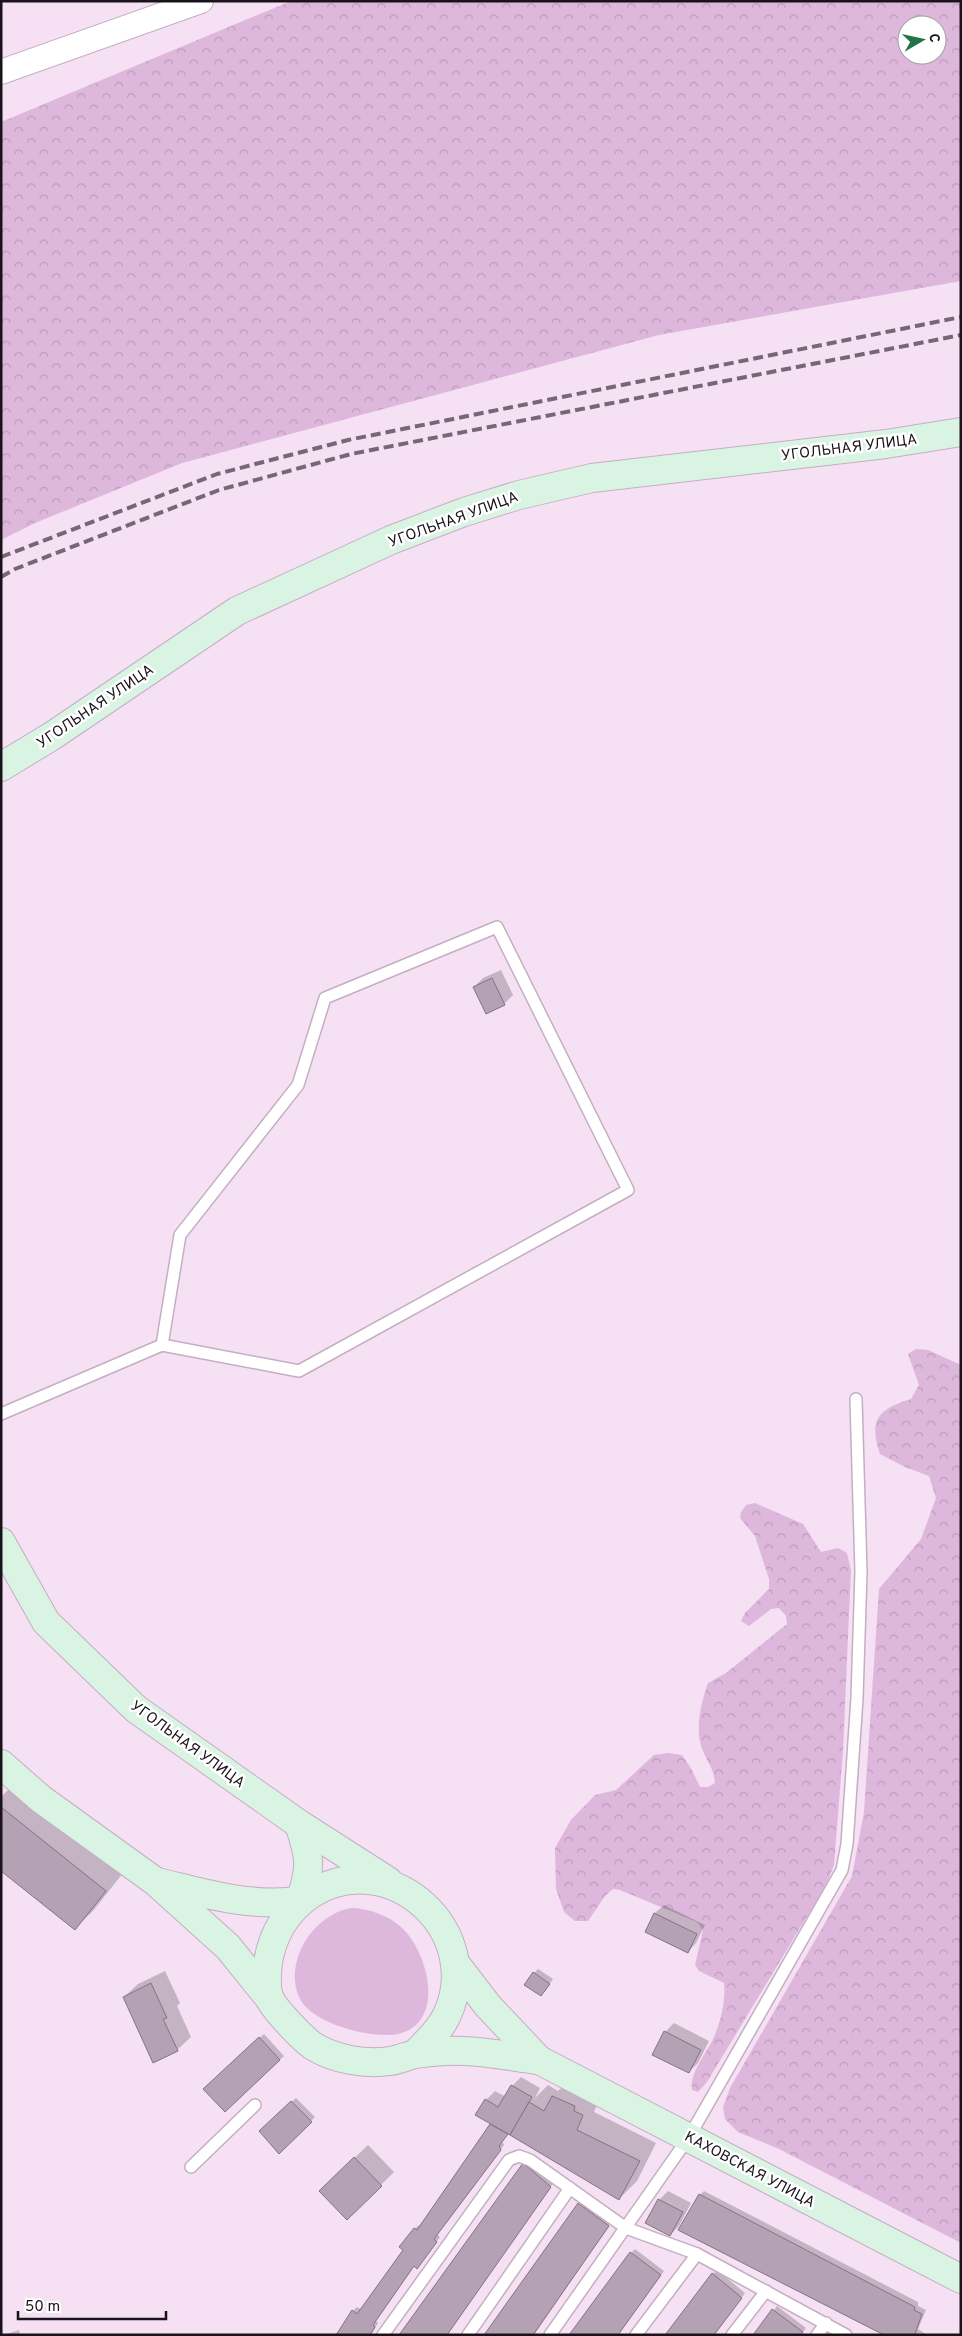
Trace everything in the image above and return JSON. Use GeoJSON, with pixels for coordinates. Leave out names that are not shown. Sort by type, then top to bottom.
{"type":"FeatureCollection","features":[{"type":"Feature","properties":{"kind":"main road","name":"УГОЛЬНАЯ УЛИЦА"},"geometry":{"type":"LineString","coordinates":[[1,767],[52,736],[237,611],[391,540],[464,512],[520,495],[592,478],[886,444],[961,432]]}},
{"type":"Feature","properties":{"kind":"main road","name":"УГОЛЬНАЯ УЛИЦА"},"geometry":{"type":"LineString","coordinates":[[1,1542],[46,1622],[136,1709],[299,1824],[394,1885]]}},
{"type":"Feature","properties":{"kind":"main road"},"geometry":{"type":"LineString","coordinates":[[1,1764],[41,1799],[156,1882],[228,1947],[308,2042],[323,2052],[346,2059],[366,2062],[389,2061],[415,2054],[464,2050],[539,2060]]}},
{"type":"Feature","properties":{"kind":"main road"},"geometry":{"type":"LineString","coordinates":[[299,1824],[308,1854],[309,1869],[300,1901]]}},
{"type":"Feature","properties":{"kind":"main road"},"geometry":{"type":"LineString","coordinates":[[270,1999],[266,1972],[271,1946],[282,1921],[300,1901],[321,1888],[345,1881],[370,1880],[394,1885],[417,1897],[436,1915],[449,1938],[455,1963],[454,1991],[446,2017],[430,2040],[415,2054]]}},
{"type":"Feature","properties":{"kind":"main road"},"geometry":{"type":"LineString","coordinates":[[156,1882],[239,1901],[272,1904],[300,1901]]}},
{"type":"Feature","properties":{"kind":"main road"},"geometry":{"type":"LineString","coordinates":[[455,1963],[488,2006],[539,2060]]}},
{"type":"Feature","properties":{"kind":"main road","name":"КАХОВСКАЯ УЛИЦА"},"geometry":{"type":"LineString","coordinates":[[539,2060],[961,2279]]}},
{"type":"Feature","properties":{"kind":"street"},"geometry":{"type":"LineString","coordinates":[[1,72],[201,1]]}},
{"type":"Feature","properties":{"kind":"lane"},"geometry":{"type":"LineString","coordinates":[[1,1414],[162,1345],[299,1371],[628,1190],[497,927],[325,998],[298,1085],[180,1235],[162,1345]]}},
{"type":"Feature","properties":{"kind":"lane"},"geometry":{"type":"LineString","coordinates":[[550,2335],[689,2137],[842,1870],[847,1844],[857,1698],[860,1591],[856,1399]]}},
{"type":"Feature","properties":{"kind":"lane"},"geometry":{"type":"LineString","coordinates":[[191,2167],[255,2105]]}},
{"type":"Feature","properties":{"kind":"lane"},"geometry":{"type":"LineString","coordinates":[[384,2335],[509,2160],[514,2157],[524,2157],[626,2228],[697,2254],[846,2335]]}},
{"type":"Feature","properties":{"kind":"lane"},"geometry":{"type":"LineString","coordinates":[[468,2335],[570,2188]]}},
{"type":"Feature","properties":{"kind":"lane"},"geometry":{"type":"LineString","coordinates":[[636,2335],[697,2254]]}},
{"type":"Feature","properties":{"kind":"lane"},"geometry":{"type":"LineString","coordinates":[[732,2335],[766,2291]]}},
{"type":"Feature","properties":{"kind":"lane"},"geometry":{"type":"LineString","coordinates":[[817,2335],[826,2323]]}},
{"type":"Feature","properties":{"kind":"green space"},"geometry":{"type":"Polygon","coordinates":[[[291,1],[961,1],[961,281],[659,335],[182,463],[35,523],[1,540],[1,122],[291,1]]]}},
{"type":"Feature","properties":{"kind":"green space"},"geometry":{"type":"Polygon","coordinates":[[[916,1349],[928,1350],[961,1365],[961,2243],[779,2149],[738,2132],[725,2119],[723,2107],[730,2088],[852,1876],[864,1812],[879,1589],[921,1539],[936,1498],[929,1476],[905,1467],[880,1454],[875,1432],[879,1417],[891,1407],[911,1399],[919,1385],[908,1354],[916,1349]]]}},
{"type":"Feature","properties":{"kind":"green space"},"geometry":{"type":"Polygon","coordinates":[[[755,1503],[803,1524],[821,1552],[838,1548],[847,1553],[851,1570],[843,1751],[834,1865],[826,1885],[707,2082],[698,2092],[692,2090],[693,2077],[717,2030],[724,1996],[724,1983],[699,1971],[695,1965],[703,1930],[697,1922],[620,1890],[613,1889],[605,1896],[588,1921],[575,1921],[564,1912],[556,1889],[555,1848],[571,1820],[595,1795],[616,1790],[654,1755],[668,1753],[682,1755],[700,1787],[708,1787],[715,1783],[700,1743],[699,1735],[701,1708],[708,1683],[726,1673],[787,1624],[786,1616],[779,1608],[771,1609],[749,1626],[741,1621],[745,1613],[769,1589],[769,1579],[755,1536],[740,1518],[741,1512],[746,1505],[755,1503]]]}},
{"type":"Feature","properties":{"kind":"green space"},"geometry":{"type":"Polygon","coordinates":[[[352,1908],[378,1913],[390,1919],[411,1938],[419,1952],[428,1985],[428,2002],[423,2016],[413,2027],[398,2034],[373,2034],[343,2028],[316,2015],[306,2007],[299,1997],[295,1983],[295,1968],[306,1940],[326,1919],[338,1912],[352,1908]]]}},
{"type":"Feature","properties":{"kind":"building"},"geometry":{"type":"Polygon","coordinates":[[[492,978],[505,1005],[486,1014],[473,987],[492,978]]]}},
{"type":"Feature","properties":{"kind":"building"},"geometry":{"type":"Polygon","coordinates":[[[1,1807],[106,1891],[75,1930],[1,1871],[1,1807]]]}},
{"type":"Feature","properties":{"kind":"building"},"geometry":{"type":"Polygon","coordinates":[[[654,1913],[697,1934],[688,1953],[645,1932],[654,1913]]]}},
{"type":"Feature","properties":{"kind":"building"},"geometry":{"type":"Polygon","coordinates":[[[533,1972],[550,1984],[541,1996],[524,1985],[533,1972]]]}},
{"type":"Feature","properties":{"kind":"building"},"geometry":{"type":"Polygon","coordinates":[[[151,1983],[167,2018],[163,2019],[178,2051],[153,2063],[123,1997],[151,1983]]]}},
{"type":"Feature","properties":{"kind":"building"},"geometry":{"type":"Polygon","coordinates":[[[664,2031],[701,2050],[689,2073],[652,2055],[664,2031]]]}},
{"type":"Feature","properties":{"kind":"building"},"geometry":{"type":"Polygon","coordinates":[[[259,2037],[280,2060],[225,2112],[203,2089],[259,2037]]]}},
{"type":"Feature","properties":{"kind":"building"},"geometry":{"type":"Polygon","coordinates":[[[511,2085],[532,2097],[510,2135],[475,2115],[485,2099],[498,2107],[511,2085]]]}},
{"type":"Feature","properties":{"kind":"building"},"geometry":{"type":"Polygon","coordinates":[[[552,2096],[575,2106],[574,2111],[583,2115],[577,2130],[640,2161],[619,2200],[510,2135],[529,2102],[544,2111],[552,2096]]]}},
{"type":"Feature","properties":{"kind":"building"},"geometry":{"type":"Polygon","coordinates":[[[291,2101],[312,2122],[279,2154],[259,2131],[291,2101]]]}},
{"type":"Feature","properties":{"kind":"building"},"geometry":{"type":"Polygon","coordinates":[[[490,2124],[508,2134],[499,2146],[501,2150],[434,2239],[437,2242],[417,2269],[414,2266],[373,2325],[375,2327],[370,2335],[336,2335],[352,2310],[357,2314],[403,2250],[399,2247],[414,2228],[417,2230],[490,2124]]]}},
{"type":"Feature","properties":{"kind":"building"},"geometry":{"type":"Polygon","coordinates":[[[354,2157],[382,2186],[347,2220],[319,2191],[354,2157]]]}},
{"type":"Feature","properties":{"kind":"building"},"geometry":{"type":"Polygon","coordinates":[[[523,2163],[551,2187],[447,2335],[399,2335],[523,2163]]]}},
{"type":"Feature","properties":{"kind":"building"},"geometry":{"type":"Polygon","coordinates":[[[699,2194],[915,2307],[914,2310],[922,2314],[915,2334],[917,2335],[884,2335],[678,2230],[699,2194]]]}},
{"type":"Feature","properties":{"kind":"building"},"geometry":{"type":"Polygon","coordinates":[[[658,2199],[683,2212],[670,2236],[645,2223],[658,2199]]]}},
{"type":"Feature","properties":{"kind":"building"},"geometry":{"type":"Polygon","coordinates":[[[578,2203],[609,2226],[533,2335],[484,2335],[578,2203]]]}},
{"type":"Feature","properties":{"kind":"building"},"geometry":{"type":"Polygon","coordinates":[[[630,2252],[661,2275],[618,2335],[569,2335],[630,2252]]]}},
{"type":"Feature","properties":{"kind":"building"},"geometry":{"type":"Polygon","coordinates":[[[712,2273],[742,2298],[714,2335],[665,2335],[712,2273]]]}},
{"type":"Feature","properties":{"kind":"building"},"geometry":{"type":"Polygon","coordinates":[[[772,2309],[803,2332],[801,2335],[753,2335],[772,2309]]]}},
{"type":"Feature","properties":{"kind":"railway"},"geometry":{"type":"LineString","coordinates":[[1,557],[217,474],[348,440],[961,317]]}},
{"type":"Feature","properties":{"kind":"railway"},"geometry":{"type":"LineString","coordinates":[[1,577],[15,569],[219,490],[351,454],[961,335]]}}]}
